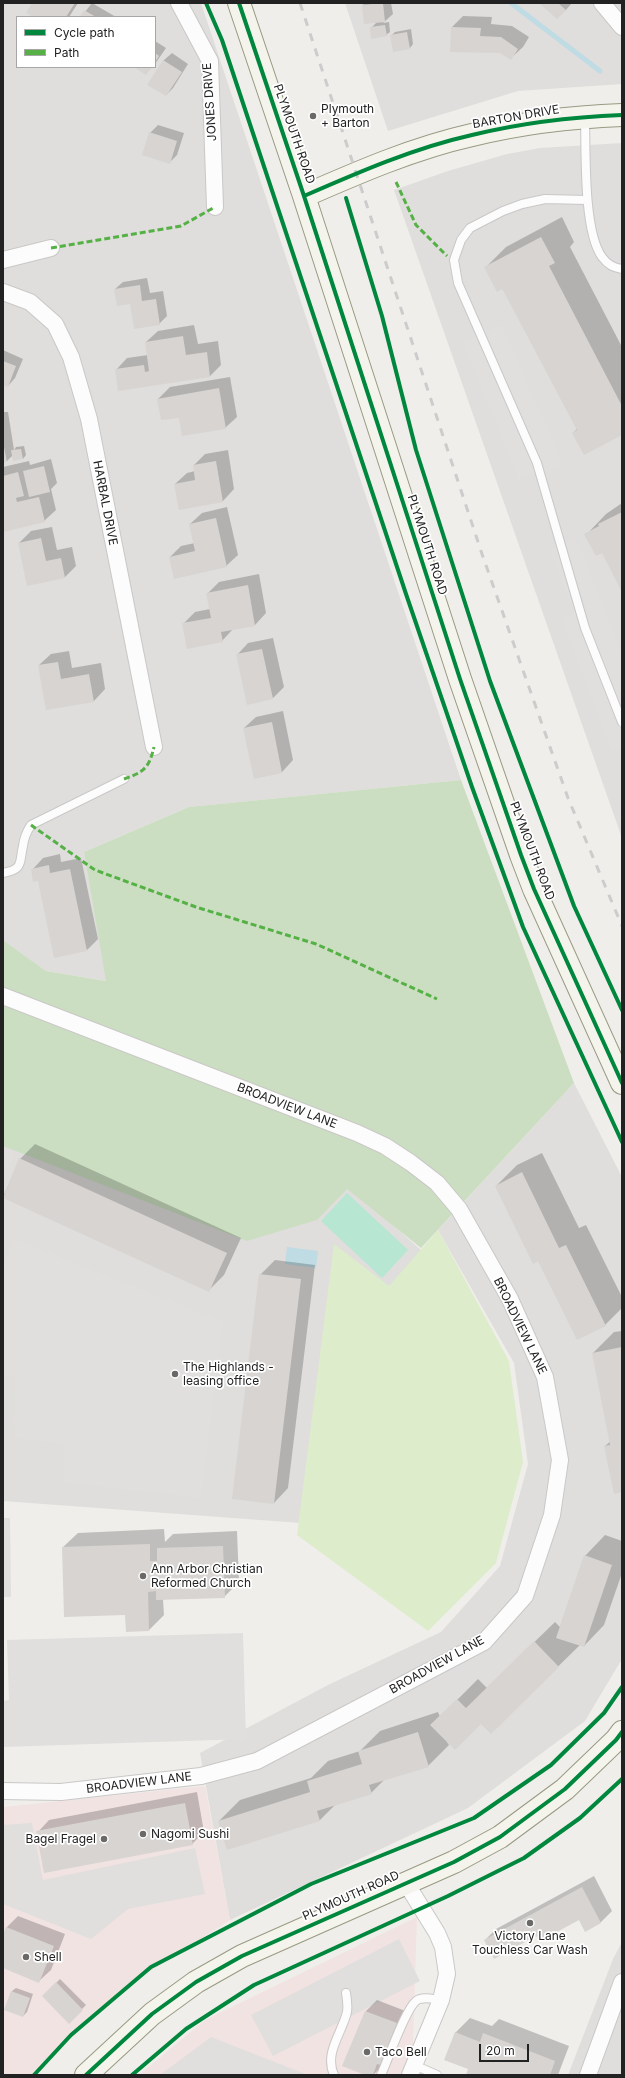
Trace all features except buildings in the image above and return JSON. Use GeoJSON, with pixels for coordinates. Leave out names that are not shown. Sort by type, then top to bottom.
{"type":"FeatureCollection","features":[{"type":"Feature","properties":{"kind":"main road","name":"PLYMOUTH ROAD"},"geometry":{"type":"LineString","coordinates":[[239,3],[304,196],[460,680],[521,855],[537,896],[622,1083]]}},
{"type":"Feature","properties":{"kind":"main road","name":"BARTON DRIVE"},"geometry":{"type":"LineString","coordinates":[[304,196],[386,162],[470,135],[514,126],[585,117],[622,115]]}},
{"type":"Feature","properties":{"kind":"main road","name":"PLYMOUTH ROAD"},"geometry":{"type":"LineString","coordinates":[[86,2075],[152,2014],[196,1982],[242,1956],[454,1862],[500,1837],[565,1789],[620,1739]]}},
{"type":"Feature","properties":{"kind":"street","name":"JONES DRIVE"},"geometry":{"type":"LineString","coordinates":[[179,3],[210,62],[215,208]]}},
{"type":"Feature","properties":{"kind":"street"},"geometry":{"type":"LineString","coordinates":[[602,3],[622,27]]}},
{"type":"Feature","properties":{"kind":"street"},"geometry":{"type":"LineString","coordinates":[[3,260],[52,248]]}},
{"type":"Feature","properties":{"kind":"street","name":"HARBAL DRIVE"},"geometry":{"type":"LineString","coordinates":[[3,292],[30,302],[55,324],[70,357],[89,419],[154,747]]}},
{"type":"Feature","properties":{"kind":"street","name":"BROADVIEW LANE"},"geometry":{"type":"LineString","coordinates":[[3,996],[358,1133],[398,1154],[437,1182],[459,1210],[510,1299],[545,1377],[560,1460],[552,1514],[525,1596],[484,1642],[257,1761],[202,1776],[61,1792],[3,1791]]}},
{"type":"Feature","properties":{"kind":"street"},"geometry":{"type":"LineString","coordinates":[[406,1882],[437,1933],[443,1948],[447,1974],[441,2000],[412,2070]]}},
{"type":"Feature","properties":{"kind":"street"},"geometry":{"type":"LineString","coordinates":[[588,2075],[622,1982]]}},
{"type":"Feature","properties":{"kind":"lane"},"geometry":{"type":"LineString","coordinates":[[585,117],[587,200],[594,240],[598,249],[608,263],[622,269]]}},
{"type":"Feature","properties":{"kind":"lane"},"geometry":{"type":"LineString","coordinates":[[587,200],[545,199],[522,204],[503,211],[470,228],[461,240],[454,260],[458,283],[537,463],[585,628],[622,722]]}},
{"type":"Feature","properties":{"kind":"lane"},"geometry":{"type":"LineString","coordinates":[[3,873],[18,868],[22,862],[22,847],[26,833],[31,825],[124,779]]}},
{"type":"Feature","properties":{"kind":"lane"},"geometry":{"type":"LineString","coordinates":[[334,2075],[330,2067],[330,2057],[348,2011],[346,1993]]}},
{"type":"Feature","properties":{"kind":"lane"},"geometry":{"type":"LineString","coordinates":[[382,2075],[408,2014],[416,2002],[423,1999],[441,2000]]}},
{"type":"Feature","properties":{"kind":"lane"},"geometry":{"type":"LineString","coordinates":[[412,2070],[437,2075]]}},
{"type":"Feature","properties":{"kind":"shaded area"},"geometry":{"type":"Polygon","coordinates":[[[3,3],[201,3],[461,780],[189,807],[84,852],[107,981],[46,971],[3,940],[3,3]]]}},
{"type":"Feature","properties":{"kind":"shaded area"},"geometry":{"type":"Polygon","coordinates":[[[345,3],[622,3],[622,84],[518,91],[388,131],[345,3]]]}},
{"type":"Feature","properties":{"kind":"shaded area"},"geometry":{"type":"Polygon","coordinates":[[[622,143],[622,838],[394,190],[448,171],[507,154],[540,148],[622,143]]]}},
{"type":"Feature","properties":{"kind":"shaded area"},"geometry":{"type":"Polygon","coordinates":[[[502,325],[564,465],[518,480],[463,343],[502,325]]]}},
{"type":"Feature","properties":{"kind":"shaded area"},"geometry":{"type":"Polygon","coordinates":[[[577,539],[622,653],[622,747],[612,752],[562,619],[574,614],[549,549],[577,539]]]}},
{"type":"Feature","properties":{"kind":"shaded area"},"geometry":{"type":"Polygon","coordinates":[[[574,1083],[622,1177],[622,1659],[585,1721],[468,1808],[230,1920],[200,1753],[328,1685],[441,1632],[500,1566],[528,1464],[514,1363],[438,1230],[574,1083]]]}},
{"type":"Feature","properties":{"kind":"shaded area"},"geometry":{"type":"Polygon","coordinates":[[[3,1108],[353,1190],[429,1257],[314,1524],[3,1501],[3,1108]]]}},
{"type":"Feature","properties":{"kind":"shaded area"},"geometry":{"type":"Polygon","coordinates":[[[3,1146],[16,1154],[3,1177],[3,1146]]]}},
{"type":"Feature","properties":{"kind":"shaded area"},"geometry":{"type":"Polygon","coordinates":[[[14,1239],[223,1322],[201,1498],[63,1482],[65,1444],[14,1438],[15,1376],[3,1376],[3,1269],[14,1239]]]}},
{"type":"Feature","properties":{"kind":"shaded area"},"geometry":{"type":"Polygon","coordinates":[[[3,1518],[10,1518],[11,1597],[3,1597],[3,1518]]]}},
{"type":"Feature","properties":{"kind":"shaded area"},"geometry":{"type":"Polygon","coordinates":[[[243,1633],[246,1739],[3,1747],[3,1701],[9,1700],[7,1640],[243,1633]]]}},
{"type":"Feature","properties":{"kind":"shaded area"},"geometry":{"type":"Polygon","coordinates":[[[205,1786],[230,1920],[120,1991],[55,2054],[36,2075],[3,2075],[3,1807],[205,1786]]]}},
{"type":"Feature","properties":{"kind":"shaded area"},"geometry":{"type":"Polygon","coordinates":[[[32,1823],[43,1880],[195,1848],[205,1894],[128,1909],[91,1939],[3,1904],[3,1825],[32,1823]]]}},
{"type":"Feature","properties":{"kind":"shaded area"},"geometry":{"type":"Polygon","coordinates":[[[417,1917],[412,2075],[139,2075],[205,2020],[417,1917]]]}},
{"type":"Feature","properties":{"kind":"shaded area"},"geometry":{"type":"Polygon","coordinates":[[[399,1939],[420,1981],[273,2056],[251,2015],[399,1939]]]}},
{"type":"Feature","properties":{"kind":"shaded area"},"geometry":{"type":"Polygon","coordinates":[[[622,1942],[622,2075],[568,2075],[613,1959],[622,1942]]]}},
{"type":"Feature","properties":{"kind":"shaded area"},"geometry":{"type":"Polygon","coordinates":[[[211,2037],[308,2075],[160,2075],[211,2037]]]}},
{"type":"Feature","properties":{"kind":"green space"},"geometry":{"type":"Polygon","coordinates":[[[461,780],[574,1083],[421,1248],[347,1189],[317,1220],[247,1241],[3,1146],[3,940],[46,971],[106,981],[84,852],[189,807],[461,780]]]}},
{"type":"Feature","properties":{"kind":"green space"},"geometry":{"type":"Polygon","coordinates":[[[347,1193],[408,1250],[382,1278],[321,1221],[347,1193]]]}},
{"type":"Feature","properties":{"kind":"green space"},"geometry":{"type":"Polygon","coordinates":[[[438,1230],[509,1361],[523,1462],[496,1563],[428,1631],[297,1535],[334,1244],[389,1286],[438,1230]]]}},
{"type":"Feature","properties":{"kind":"water"},"geometry":{"type":"Polygon","coordinates":[[[287,1247],[318,1251],[316,1268],[285,1264],[287,1247]]]}},
{"type":"Feature","properties":{"kind":"waterway"},"geometry":{"type":"LineString","coordinates":[[511,3],[600,71]]}},
{"type":"Feature","properties":{"kind":"railway"},"geometry":{"type":"LineString","coordinates":[[300,3],[482,554],[568,798],[622,926]]}},
{"type":"Feature","properties":{"kind":"marked path"},"geometry":{"type":"LineString","coordinates":[[396,182],[416,225],[447,256]]}},
{"type":"Feature","properties":{"kind":"marked path"},"geometry":{"type":"LineString","coordinates":[[51,248],[181,226],[215,207]]}},
{"type":"Feature","properties":{"kind":"marked path"},"geometry":{"type":"LineString","coordinates":[[124,779],[136,774],[148,765],[154,747]]}},
{"type":"Feature","properties":{"kind":"marked path"},"geometry":{"type":"LineString","coordinates":[[31,825],[95,870],[196,907],[316,944],[437,999]]}},
{"type":"Feature","properties":{"kind":"cycle path"},"geometry":{"type":"LineString","coordinates":[[206,3],[222,40],[406,594],[472,787],[523,927],[622,1142]]}},
{"type":"Feature","properties":{"kind":"cycle path"},"geometry":{"type":"LineString","coordinates":[[239,3],[304,196],[460,679],[521,855],[534,889],[622,1083]]}},
{"type":"Feature","properties":{"kind":"cycle path"},"geometry":{"type":"LineString","coordinates":[[304,196],[387,161],[450,140],[528,124],[584,117],[622,115]]}},
{"type":"Feature","properties":{"kind":"cycle path"},"geometry":{"type":"LineString","coordinates":[[346,198],[382,316],[416,450],[490,681],[574,906],[622,1010]]}},
{"type":"Feature","properties":{"kind":"cycle path"},"geometry":{"type":"LineString","coordinates":[[34,2075],[71,2035],[151,1967],[311,1884],[474,1818],[551,1765],[604,1713],[622,1687]]}},
{"type":"Feature","properties":{"kind":"cycle path"},"geometry":{"type":"LineString","coordinates":[[86,2075],[152,2014],[196,1982],[242,1956],[454,1862],[500,1837],[565,1789],[616,1740],[622,1732]]}},
{"type":"Feature","properties":{"kind":"cycle path"},"geometry":{"type":"LineString","coordinates":[[132,2075],[186,2029],[254,1985],[448,1896],[524,1858],[580,1818],[622,1779]]}},
{"type":"Feature","properties":{"kind":"place","name":"Plymouth + Barton"},"geometry":{"type":"Point","coordinates":[313,116]}},
{"type":"Feature","properties":{"kind":"place","name":"The Highlands - leasing office"},"geometry":{"type":"Point","coordinates":[175,1374]}},
{"type":"Feature","properties":{"kind":"place","name":"Ann Arbor Christian Reformed Church"},"geometry":{"type":"Point","coordinates":[143,1576]}},
{"type":"Feature","properties":{"kind":"place","name":"Nagomi Sushi"},"geometry":{"type":"Point","coordinates":[143,1834]}},
{"type":"Feature","properties":{"kind":"place","name":"Bagel Fragel"},"geometry":{"type":"Point","coordinates":[104,1839]}},
{"type":"Feature","properties":{"kind":"place","name":"Victory Lane Touchless Car Wash"},"geometry":{"type":"Point","coordinates":[530,1923]}},
{"type":"Feature","properties":{"kind":"place","name":"Shell"},"geometry":{"type":"Point","coordinates":[26,1957]}},
{"type":"Feature","properties":{"kind":"place","name":"Taco Bell"},"geometry":{"type":"Point","coordinates":[367,2052]}}]}
